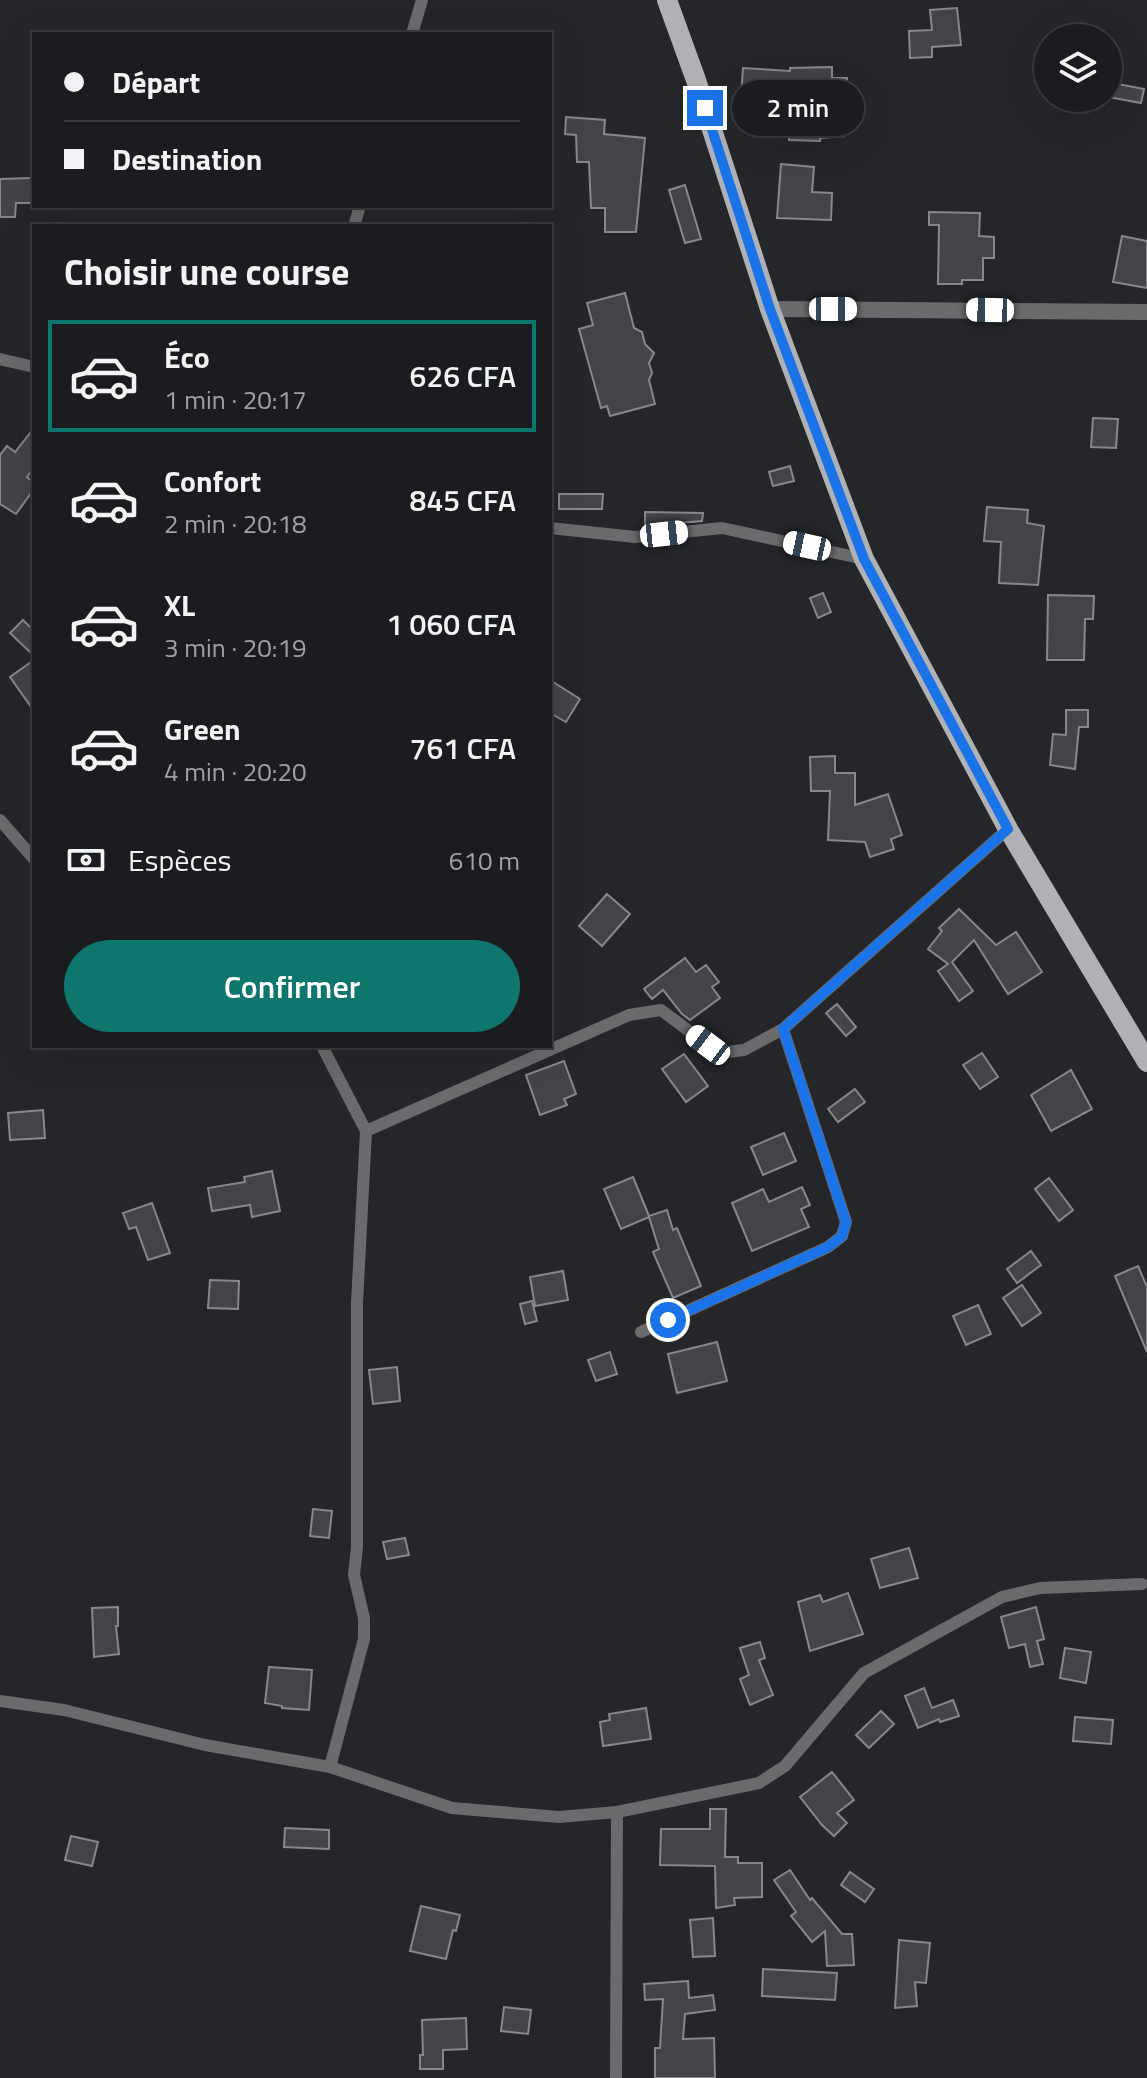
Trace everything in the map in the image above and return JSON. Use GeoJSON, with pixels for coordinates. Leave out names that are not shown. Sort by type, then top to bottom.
{"type":"FeatureCollection","features":[{"type":"Feature","properties":{"kind":"main road"},"geometry":{"type":"LineString","coordinates":[[667,0],[701,94],[770,309],[864,559],[1008,829],[1147,1062]]}},
{"type":"Feature","properties":{"kind":"street"},"geometry":{"type":"LineString","coordinates":[[413,32],[422,0]]}},
{"type":"Feature","properties":{"kind":"street"},"geometry":{"type":"LineString","coordinates":[[770,309],[1147,312]]}},
{"type":"Feature","properties":{"kind":"street"},"geometry":{"type":"LineString","coordinates":[[0,359],[32,367]]}},
{"type":"Feature","properties":{"kind":"street"},"geometry":{"type":"LineString","coordinates":[[552,528],[635,537],[722,528],[864,559]]}},
{"type":"Feature","properties":{"kind":"street"},"geometry":{"type":"LineString","coordinates":[[0,820],[32,857]]}},
{"type":"Feature","properties":{"kind":"street"},"geometry":{"type":"LineString","coordinates":[[366,1131],[629,1015],[661,1010],[708,1045],[727,1052],[744,1050],[783,1029],[1008,829]]}},
{"type":"Feature","properties":{"kind":"street"},"geometry":{"type":"LineString","coordinates":[[641,1332],[828,1247],[842,1236],[846,1222],[783,1029]]}},
{"type":"Feature","properties":{"kind":"street"},"geometry":{"type":"LineString","coordinates":[[323,1048],[366,1131],[357,1303],[357,1547],[354,1575],[364,1618],[364,1639],[330,1767]]}},
{"type":"Feature","properties":{"kind":"street"},"geometry":{"type":"LineString","coordinates":[[0,1701],[64,1710],[205,1745],[330,1767],[452,1808],[559,1817],[617,1812],[759,1783],[785,1766],[864,1673],[1002,1597],[1040,1588],[1142,1584]]}},
{"type":"Feature","properties":{"kind":"street"},"geometry":{"type":"LineString","coordinates":[[616,2078],[617,1812]]}},
{"type":"Feature","properties":{"kind":"building"},"geometry":{"type":"Polygon","coordinates":[[[957,8],[961,45],[932,47],[932,57],[910,58],[909,31],[932,30],[930,10],[957,8]]]}},
{"type":"Feature","properties":{"kind":"building"},"geometry":{"type":"Polygon","coordinates":[[[832,67],[832,78],[847,78],[844,136],[820,138],[820,141],[789,140],[790,114],[740,111],[743,68],[790,71],[790,68],[832,67]]]}},
{"type":"Feature","properties":{"kind":"building"},"geometry":{"type":"Polygon","coordinates":[[[1122,85],[1144,89],[1141,103],[1122,100],[1122,85]]]}},
{"type":"Feature","properties":{"kind":"building"},"geometry":{"type":"Polygon","coordinates":[[[566,117],[605,120],[604,134],[645,138],[636,232],[605,232],[605,208],[591,208],[589,162],[577,162],[576,135],[565,134],[566,117]]]}},
{"type":"Feature","properties":{"kind":"building"},"geometry":{"type":"Polygon","coordinates":[[[781,164],[814,167],[812,192],[832,193],[831,220],[777,218],[781,164]]]}},
{"type":"Feature","properties":{"kind":"building"},"geometry":{"type":"Polygon","coordinates":[[[31,178],[31,203],[16,203],[15,217],[0,217],[0,179],[31,178]]]}},
{"type":"Feature","properties":{"kind":"building"},"geometry":{"type":"Polygon","coordinates":[[[685,185],[701,239],[685,243],[669,190],[685,185]]]}},
{"type":"Feature","properties":{"kind":"building"},"geometry":{"type":"Polygon","coordinates":[[[929,212],[980,213],[979,236],[994,237],[994,258],[983,258],[983,280],[938,284],[939,225],[929,225],[929,212]]]}},
{"type":"Feature","properties":{"kind":"building"},"geometry":{"type":"Polygon","coordinates":[[[1122,236],[1147,241],[1147,288],[1113,282],[1122,236]]]}},
{"type":"Feature","properties":{"kind":"building"},"geometry":{"type":"Polygon","coordinates":[[[625,293],[634,328],[642,332],[645,344],[654,353],[649,363],[652,373],[649,380],[655,404],[610,416],[607,406],[601,408],[579,329],[593,325],[587,303],[625,293]]]}},
{"type":"Feature","properties":{"kind":"building"},"geometry":{"type":"Polygon","coordinates":[[[1093,418],[1118,419],[1116,448],[1091,447],[1093,418]]]}},
{"type":"Feature","properties":{"kind":"building"},"geometry":{"type":"Polygon","coordinates":[[[32,431],[32,471],[27,477],[32,481],[32,492],[16,514],[0,504],[0,455],[7,446],[15,452],[32,431]]]}},
{"type":"Feature","properties":{"kind":"building"},"geometry":{"type":"Polygon","coordinates":[[[790,466],[794,481],[773,486],[769,472],[790,466]]]}},
{"type":"Feature","properties":{"kind":"building"},"geometry":{"type":"Polygon","coordinates":[[[559,494],[603,494],[602,509],[559,509],[559,494]]]}},
{"type":"Feature","properties":{"kind":"building"},"geometry":{"type":"Polygon","coordinates":[[[987,507],[1028,510],[1027,523],[1044,526],[1038,585],[999,583],[1001,542],[984,541],[987,507]]]}},
{"type":"Feature","properties":{"kind":"building"},"geometry":{"type":"Polygon","coordinates":[[[645,512],[703,513],[702,521],[645,526],[645,512]]]}},
{"type":"Feature","properties":{"kind":"building"},"geometry":{"type":"Polygon","coordinates":[[[823,593],[831,612],[818,618],[810,598],[823,593]]]}},
{"type":"Feature","properties":{"kind":"building"},"geometry":{"type":"Polygon","coordinates":[[[1048,595],[1094,596],[1093,619],[1085,619],[1084,660],[1047,660],[1048,595]]]}},
{"type":"Feature","properties":{"kind":"building"},"geometry":{"type":"Polygon","coordinates":[[[23,620],[32,629],[32,654],[10,633],[23,620]]]}},
{"type":"Feature","properties":{"kind":"building"},"geometry":{"type":"Polygon","coordinates":[[[32,661],[32,708],[10,677],[32,661]]]}},
{"type":"Feature","properties":{"kind":"building"},"geometry":{"type":"Polygon","coordinates":[[[552,681],[580,699],[566,722],[552,714],[552,681]]]}},
{"type":"Feature","properties":{"kind":"building"},"geometry":{"type":"Polygon","coordinates":[[[1066,710],[1088,710],[1088,727],[1079,727],[1075,769],[1050,765],[1053,734],[1066,735],[1066,710]]]}},
{"type":"Feature","properties":{"kind":"building"},"geometry":{"type":"Polygon","coordinates":[[[835,756],[835,773],[855,773],[855,805],[888,794],[902,835],[891,839],[894,849],[870,857],[865,842],[828,840],[830,791],[811,791],[810,757],[835,756]]]}},
{"type":"Feature","properties":{"kind":"building"},"geometry":{"type":"Polygon","coordinates":[[[607,894],[630,914],[602,946],[579,926],[607,894]]]}},
{"type":"Feature","properties":{"kind":"building"},"geometry":{"type":"Polygon","coordinates":[[[959,909],[996,945],[1016,932],[1042,972],[1008,994],[974,940],[952,962],[973,991],[959,1001],[938,971],[948,964],[928,949],[942,931],[939,928],[959,909]]]}},
{"type":"Feature","properties":{"kind":"building"},"geometry":{"type":"Polygon","coordinates":[[[685,958],[696,972],[706,965],[719,982],[712,987],[720,998],[690,1020],[663,990],[652,999],[644,989],[685,958]]]}},
{"type":"Feature","properties":{"kind":"building"},"geometry":{"type":"Polygon","coordinates":[[[837,1004],[856,1027],[846,1036],[826,1013],[837,1004]]]}},
{"type":"Feature","properties":{"kind":"building"},"geometry":{"type":"Polygon","coordinates":[[[982,1053],[998,1077],[980,1089],[963,1065],[982,1053]]]}},
{"type":"Feature","properties":{"kind":"building"},"geometry":{"type":"Polygon","coordinates":[[[684,1054],[708,1086],[686,1102],[662,1069],[684,1054]]]}},
{"type":"Feature","properties":{"kind":"building"},"geometry":{"type":"Polygon","coordinates":[[[564,1061],[576,1094],[564,1099],[567,1105],[540,1115],[526,1075],[564,1061]]]}},
{"type":"Feature","properties":{"kind":"building"},"geometry":{"type":"Polygon","coordinates":[[[1071,1070],[1092,1109],[1051,1131],[1031,1095],[1071,1070]]]}},
{"type":"Feature","properties":{"kind":"building"},"geometry":{"type":"Polygon","coordinates":[[[855,1089],[865,1102],[838,1122],[828,1109],[855,1089]]]}},
{"type":"Feature","properties":{"kind":"building"},"geometry":{"type":"Polygon","coordinates":[[[43,1110],[45,1138],[10,1140],[8,1113],[43,1110]]]}},
{"type":"Feature","properties":{"kind":"building"},"geometry":{"type":"Polygon","coordinates":[[[784,1133],[796,1161],[763,1175],[751,1147],[784,1133]]]}},
{"type":"Feature","properties":{"kind":"building"},"geometry":{"type":"Polygon","coordinates":[[[272,1171],[280,1211],[252,1217],[250,1205],[212,1211],[208,1188],[245,1182],[244,1177],[272,1171]]]}},
{"type":"Feature","properties":{"kind":"building"},"geometry":{"type":"Polygon","coordinates":[[[633,1177],[649,1216],[667,1210],[673,1230],[677,1228],[701,1286],[673,1298],[653,1252],[659,1249],[649,1217],[621,1229],[604,1189],[633,1177]]]}},
{"type":"Feature","properties":{"kind":"building"},"geometry":{"type":"Polygon","coordinates":[[[1049,1178],[1073,1210],[1059,1221],[1035,1189],[1049,1178]]]}},
{"type":"Feature","properties":{"kind":"building"},"geometry":{"type":"Polygon","coordinates":[[[802,1187],[810,1205],[801,1209],[809,1227],[752,1251],[732,1203],[763,1189],[769,1202],[802,1187]]]}},
{"type":"Feature","properties":{"kind":"building"},"geometry":{"type":"Polygon","coordinates":[[[152,1203],[170,1253],[148,1260],[136,1227],[129,1229],[123,1213],[152,1203]]]}},
{"type":"Feature","properties":{"kind":"building"},"geometry":{"type":"Polygon","coordinates":[[[1031,1251],[1041,1265],[1017,1283],[1007,1269],[1031,1251]]]}},
{"type":"Feature","properties":{"kind":"building"},"geometry":{"type":"Polygon","coordinates":[[[1138,1266],[1147,1287],[1147,1352],[1115,1276],[1138,1266]]]}},
{"type":"Feature","properties":{"kind":"building"},"geometry":{"type":"Polygon","coordinates":[[[563,1271],[568,1300],[535,1306],[530,1277],[563,1271]]]}},
{"type":"Feature","properties":{"kind":"building"},"geometry":{"type":"Polygon","coordinates":[[[210,1280],[239,1281],[238,1309],[208,1308],[210,1280]]]}},
{"type":"Feature","properties":{"kind":"building"},"geometry":{"type":"Polygon","coordinates":[[[1022,1285],[1041,1313],[1022,1326],[1003,1298],[1022,1285]]]}},
{"type":"Feature","properties":{"kind":"building"},"geometry":{"type":"Polygon","coordinates":[[[532,1301],[537,1321],[525,1324],[520,1304],[532,1301]]]}},
{"type":"Feature","properties":{"kind":"building"},"geometry":{"type":"Polygon","coordinates":[[[978,1305],[991,1334],[966,1345],[953,1316],[978,1305]]]}},
{"type":"Feature","properties":{"kind":"building"},"geometry":{"type":"Polygon","coordinates":[[[717,1342],[727,1381],[677,1393],[668,1354],[717,1342]]]}},
{"type":"Feature","properties":{"kind":"building"},"geometry":{"type":"Polygon","coordinates":[[[610,1352],[617,1374],[596,1381],[588,1360],[610,1352]]]}},
{"type":"Feature","properties":{"kind":"building"},"geometry":{"type":"Polygon","coordinates":[[[397,1367],[400,1401],[373,1404],[369,1370],[397,1367]]]}},
{"type":"Feature","properties":{"kind":"building"},"geometry":{"type":"Polygon","coordinates":[[[313,1509],[332,1511],[329,1538],[310,1536],[313,1509]]]}},
{"type":"Feature","properties":{"kind":"building"},"geometry":{"type":"Polygon","coordinates":[[[405,1538],[409,1555],[387,1559],[383,1542],[405,1538]]]}},
{"type":"Feature","properties":{"kind":"building"},"geometry":{"type":"Polygon","coordinates":[[[909,1548],[918,1578],[880,1588],[871,1559],[909,1548]]]}},
{"type":"Feature","properties":{"kind":"building"},"geometry":{"type":"Polygon","coordinates":[[[848,1593],[863,1634],[810,1651],[798,1602],[820,1595],[823,1602],[848,1593]]]}},
{"type":"Feature","properties":{"kind":"building"},"geometry":{"type":"Polygon","coordinates":[[[118,1607],[116,1626],[119,1654],[94,1657],[92,1608],[118,1607]]]}},
{"type":"Feature","properties":{"kind":"building"},"geometry":{"type":"Polygon","coordinates":[[[1036,1607],[1044,1639],[1037,1641],[1043,1664],[1030,1667],[1025,1644],[1009,1648],[1001,1617],[1036,1607]]]}},
{"type":"Feature","properties":{"kind":"building"},"geometry":{"type":"Polygon","coordinates":[[[760,1642],[765,1658],[759,1660],[773,1695],[750,1705],[740,1679],[749,1675],[740,1648],[760,1642]]]}},
{"type":"Feature","properties":{"kind":"building"},"geometry":{"type":"Polygon","coordinates":[[[1065,1648],[1091,1652],[1086,1683],[1060,1678],[1065,1648]]]}},
{"type":"Feature","properties":{"kind":"building"},"geometry":{"type":"Polygon","coordinates":[[[269,1667],[312,1670],[309,1710],[265,1703],[269,1667]]]}},
{"type":"Feature","properties":{"kind":"building"},"geometry":{"type":"Polygon","coordinates":[[[924,1688],[932,1708],[953,1700],[959,1716],[940,1722],[939,1719],[918,1728],[905,1696],[924,1688]]]}},
{"type":"Feature","properties":{"kind":"building"},"geometry":{"type":"Polygon","coordinates":[[[646,1708],[651,1739],[603,1746],[600,1722],[610,1720],[609,1714],[646,1708]]]}},
{"type":"Feature","properties":{"kind":"building"},"geometry":{"type":"Polygon","coordinates":[[[881,1711],[894,1724],[869,1748],[856,1735],[881,1711]]]}},
{"type":"Feature","properties":{"kind":"building"},"geometry":{"type":"Polygon","coordinates":[[[1075,1717],[1113,1720],[1111,1744],[1073,1741],[1075,1717]]]}},
{"type":"Feature","properties":{"kind":"building"},"geometry":{"type":"Polygon","coordinates":[[[832,1772],[854,1800],[837,1813],[847,1823],[834,1836],[800,1797],[832,1772]]]}},
{"type":"Feature","properties":{"kind":"building"},"geometry":{"type":"Polygon","coordinates":[[[710,1809],[726,1809],[725,1857],[738,1857],[738,1863],[762,1863],[762,1897],[734,1898],[735,1905],[716,1908],[715,1866],[660,1865],[661,1829],[710,1829],[710,1809]]]}},
{"type":"Feature","properties":{"kind":"building"},"geometry":{"type":"Polygon","coordinates":[[[285,1828],[329,1830],[329,1849],[284,1847],[285,1828]]]}},
{"type":"Feature","properties":{"kind":"building"},"geometry":{"type":"Polygon","coordinates":[[[71,1836],[98,1842],[92,1866],[65,1860],[71,1836]]]}},
{"type":"Feature","properties":{"kind":"building"},"geometry":{"type":"Polygon","coordinates":[[[790,1870],[810,1900],[812,1898],[842,1934],[852,1934],[854,1965],[827,1966],[825,1931],[812,1942],[791,1916],[796,1912],[774,1880],[790,1870]]]}},
{"type":"Feature","properties":{"kind":"building"},"geometry":{"type":"Polygon","coordinates":[[[850,1872],[874,1889],[865,1902],[841,1885],[850,1872]]]}},
{"type":"Feature","properties":{"kind":"building"},"geometry":{"type":"Polygon","coordinates":[[[421,1906],[460,1915],[446,1959],[410,1951],[421,1906]]]}},
{"type":"Feature","properties":{"kind":"building"},"geometry":{"type":"Polygon","coordinates":[[[713,1918],[715,1956],[693,1957],[690,1920],[713,1918]]]}},
{"type":"Feature","properties":{"kind":"building"},"geometry":{"type":"Polygon","coordinates":[[[899,1940],[930,1943],[926,1983],[915,1982],[917,2006],[895,2008],[899,1940]]]}},
{"type":"Feature","properties":{"kind":"building"},"geometry":{"type":"Polygon","coordinates":[[[763,1969],[837,1973],[835,2000],[762,1996],[763,1969]]]}},
{"type":"Feature","properties":{"kind":"building"},"geometry":{"type":"Polygon","coordinates":[[[688,1981],[689,1998],[713,1995],[715,2010],[685,2014],[683,2039],[714,2038],[715,2078],[655,2078],[655,2048],[660,2048],[663,1999],[645,2000],[644,1984],[688,1981]]]}},
{"type":"Feature","properties":{"kind":"building"},"geometry":{"type":"Polygon","coordinates":[[[504,2007],[531,2010],[528,2034],[501,2031],[504,2007]]]}},
{"type":"Feature","properties":{"kind":"building"},"geometry":{"type":"Polygon","coordinates":[[[466,2018],[467,2049],[443,2050],[443,2069],[420,2069],[420,2055],[423,2055],[422,2020],[466,2018]]]}},
{"type":"Feature","properties":{"kind":"route"},"geometry":{"type":"LineString","coordinates":[[668,1320],[828,1247],[842,1236],[846,1222],[783,1029],[1008,829],[864,559],[770,309],[705,108]]}}]}
